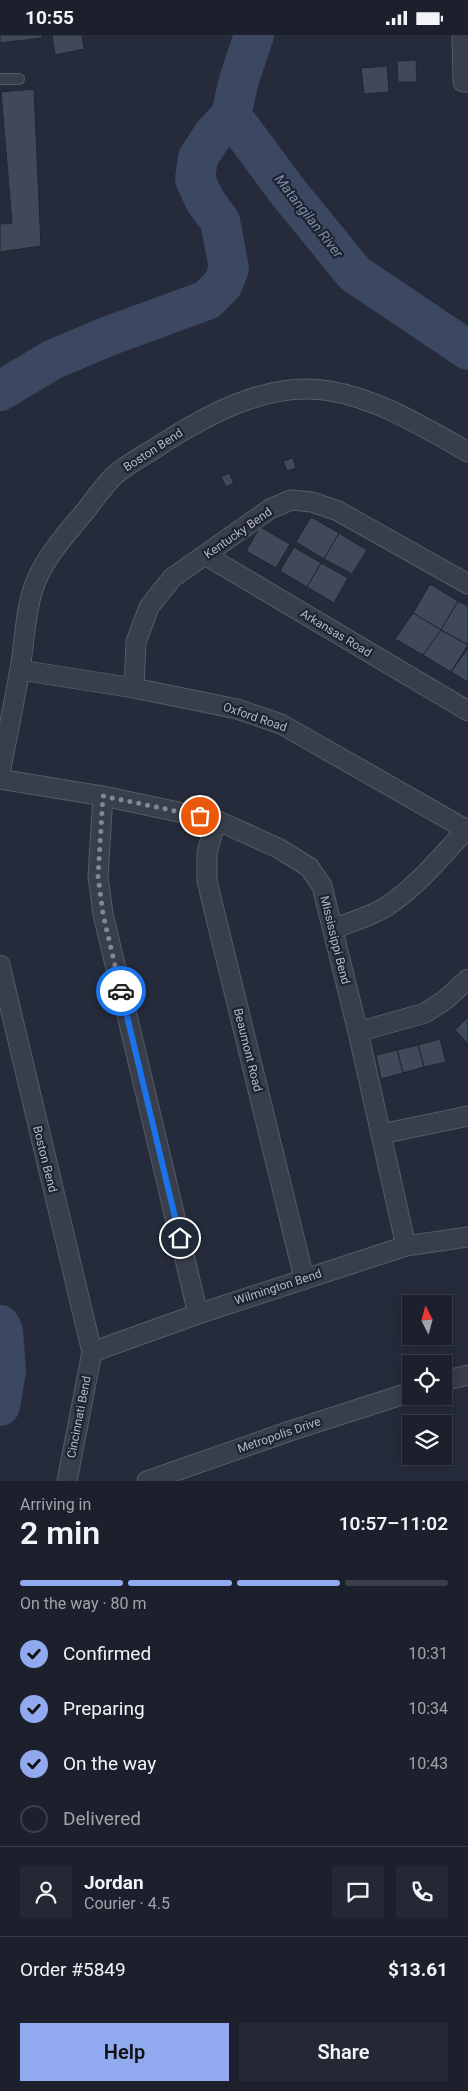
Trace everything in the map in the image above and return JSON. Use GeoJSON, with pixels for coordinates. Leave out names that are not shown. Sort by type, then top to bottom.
{"type":"FeatureCollection","features":[{"type":"Feature","properties":{"kind":"street"},"geometry":{"type":"LineString","coordinates":[[462,35],[463,82],[468,82]]}},
{"type":"Feature","properties":{"kind":"street","name":"Boston Bend"},"geometry":{"type":"LineString","coordinates":[[0,773],[36,580],[51,553],[115,475],[182,430],[244,401],[303,389],[329,391],[378,405],[424,427],[468,452]]}},
{"type":"Feature","properties":{"kind":"street","name":"Kentucky Bend"},"geometry":{"type":"LineString","coordinates":[[134,688],[136,642],[149,607],[172,577],[270,509],[291,500],[312,502],[338,511],[468,584]]}},
{"type":"Feature","properties":{"kind":"street","name":"Arkansas Road"},"geometry":{"type":"LineString","coordinates":[[204,555],[468,711]]}},
{"type":"Feature","properties":{"kind":"street","name":"Oxford Road"},"geometry":{"type":"LineString","coordinates":[[20,670],[134,688],[237,709],[281,724],[467,829]]}},
{"type":"Feature","properties":{"kind":"street","name":"Mississippi Bend"},"geometry":{"type":"LineString","coordinates":[[0,779],[103,796],[216,820],[278,848],[309,867],[322,886],[358,1032],[406,1246]]}},
{"type":"Feature","properties":{"kind":"street"},"geometry":{"type":"LineString","coordinates":[[103,796],[98,876],[103,914],[198,1314]]}},
{"type":"Feature","properties":{"kind":"street","name":"Beaumont Road"},"geometry":{"type":"LineString","coordinates":[[216,820],[207,853],[207,881],[304,1278]]}},
{"type":"Feature","properties":{"kind":"street"},"geometry":{"type":"LineString","coordinates":[[333,929],[373,914],[392,903],[415,883],[467,829]]}},
{"type":"Feature","properties":{"kind":"street","name":"Boston Bend"},"geometry":{"type":"LineString","coordinates":[[0,965],[92,1352]]}},
{"type":"Feature","properties":{"kind":"street"},"geometry":{"type":"LineString","coordinates":[[358,1032],[425,1013],[445,1000],[468,979]]}},
{"type":"Feature","properties":{"kind":"street"},"geometry":{"type":"LineString","coordinates":[[381,1134],[448,1121],[468,1115]]}},
{"type":"Feature","properties":{"kind":"street","name":"Wilmington Bend"},"geometry":{"type":"LineString","coordinates":[[92,1352],[304,1278],[406,1246],[468,1237]]}},
{"type":"Feature","properties":{"kind":"street","name":"Cincinnati Bend"},"geometry":{"type":"LineString","coordinates":[[67,1481],[92,1352]]}},
{"type":"Feature","properties":{"kind":"street"},"geometry":{"type":"LineString","coordinates":[[452,1379],[468,1375]]}},
{"type":"Feature","properties":{"kind":"street","name":"Metropolis Drive"},"geometry":{"type":"LineString","coordinates":[[147,1481],[287,1432],[402,1395]]}},
{"type":"Feature","properties":{"kind":"lane"},"geometry":{"type":"LineString","coordinates":[[0,79],[19,79]]}},
{"type":"Feature","properties":{"kind":"building"},"geometry":{"type":"Polygon","coordinates":[[[0,35],[42,35],[42,38],[0,43],[0,35]]]}},
{"type":"Feature","properties":{"kind":"building"},"geometry":{"type":"Polygon","coordinates":[[[52,35],[82,35],[84,49],[55,55],[52,35]]]}},
{"type":"Feature","properties":{"kind":"building"},"geometry":{"type":"Polygon","coordinates":[[[416,60],[417,82],[398,82],[397,61],[416,60]]]}},
{"type":"Feature","properties":{"kind":"building"},"geometry":{"type":"Polygon","coordinates":[[[387,66],[389,92],[364,94],[361,68],[387,66]]]}},
{"type":"Feature","properties":{"kind":"building"},"geometry":{"type":"Polygon","coordinates":[[[34,89],[41,246],[0,252],[0,224],[12,223],[1,92],[34,89]]]}},
{"type":"Feature","properties":{"kind":"building"},"geometry":{"type":"Polygon","coordinates":[[[293,458],[296,468],[287,471],[283,461],[293,458]]]}},
{"type":"Feature","properties":{"kind":"building"},"geometry":{"type":"Polygon","coordinates":[[[229,473],[234,483],[226,487],[221,477],[229,473]]]}},
{"type":"Feature","properties":{"kind":"building"},"geometry":{"type":"Polygon","coordinates":[[[311,517],[339,533],[324,559],[296,542],[311,517]]]}},
{"type":"Feature","properties":{"kind":"building"},"geometry":{"type":"Polygon","coordinates":[[[260,527],[290,544],[276,568],[246,551],[260,527]]]}},
{"type":"Feature","properties":{"kind":"building"},"geometry":{"type":"Polygon","coordinates":[[[339,533],[367,550],[352,574],[324,559],[339,533]]]}},
{"type":"Feature","properties":{"kind":"building"},"geometry":{"type":"Polygon","coordinates":[[[294,547],[321,563],[307,587],[280,571],[294,547]]]}},
{"type":"Feature","properties":{"kind":"building"},"geometry":{"type":"Polygon","coordinates":[[[321,563],[348,578],[334,603],[307,587],[321,563]]]}},
{"type":"Feature","properties":{"kind":"building"},"geometry":{"type":"Polygon","coordinates":[[[430,584],[458,601],[441,630],[413,613],[430,584]]]}},
{"type":"Feature","properties":{"kind":"building"},"geometry":{"type":"Polygon","coordinates":[[[458,601],[468,606],[468,645],[441,630],[458,601]]]}},
{"type":"Feature","properties":{"kind":"building"},"geometry":{"type":"Polygon","coordinates":[[[413,613],[441,630],[423,655],[395,639],[413,613]]]}},
{"type":"Feature","properties":{"kind":"building"},"geometry":{"type":"Polygon","coordinates":[[[441,630],[468,645],[451,672],[423,655],[441,630]]]}},
{"type":"Feature","properties":{"kind":"building"},"geometry":{"type":"Polygon","coordinates":[[[468,648],[468,682],[451,672],[468,648]]]}},
{"type":"Feature","properties":{"kind":"building"},"geometry":{"type":"Polygon","coordinates":[[[468,1017],[468,1044],[455,1030],[468,1017]]]}},
{"type":"Feature","properties":{"kind":"building"},"geometry":{"type":"Polygon","coordinates":[[[440,1039],[446,1062],[424,1067],[418,1045],[440,1039]]]}},
{"type":"Feature","properties":{"kind":"building"},"geometry":{"type":"Polygon","coordinates":[[[418,1045],[424,1067],[403,1073],[397,1050],[418,1045]]]}},
{"type":"Feature","properties":{"kind":"building"},"geometry":{"type":"Polygon","coordinates":[[[397,1050],[403,1073],[381,1079],[376,1055],[397,1050]]]}},
{"type":"Feature","properties":{"kind":"waterway","name":"Matangilan River"},"geometry":{"type":"LineString","coordinates":[[254,35],[239,80],[231,115],[288,192],[355,274],[468,350]]}},
{"type":"Feature","properties":{"kind":"waterway"},"geometry":{"type":"LineString","coordinates":[[0,391],[52,360],[106,337],[207,300],[223,284],[229,268],[220,221],[205,201],[195,179],[198,158],[212,136],[231,115]]}},
{"type":"Feature","properties":{"kind":"waterway"},"geometry":{"type":"LineString","coordinates":[[0,1325],[3,1331],[6,1371],[0,1406]]}},
{"type":"Feature","properties":{"kind":"way so far"},"geometry":{"type":"LineString","coordinates":[[121,991],[103,914],[98,876],[103,796],[200,816]]}},
{"type":"Feature","properties":{"kind":"route"},"geometry":{"type":"LineString","coordinates":[[121,991],[180,1238]]}}]}
